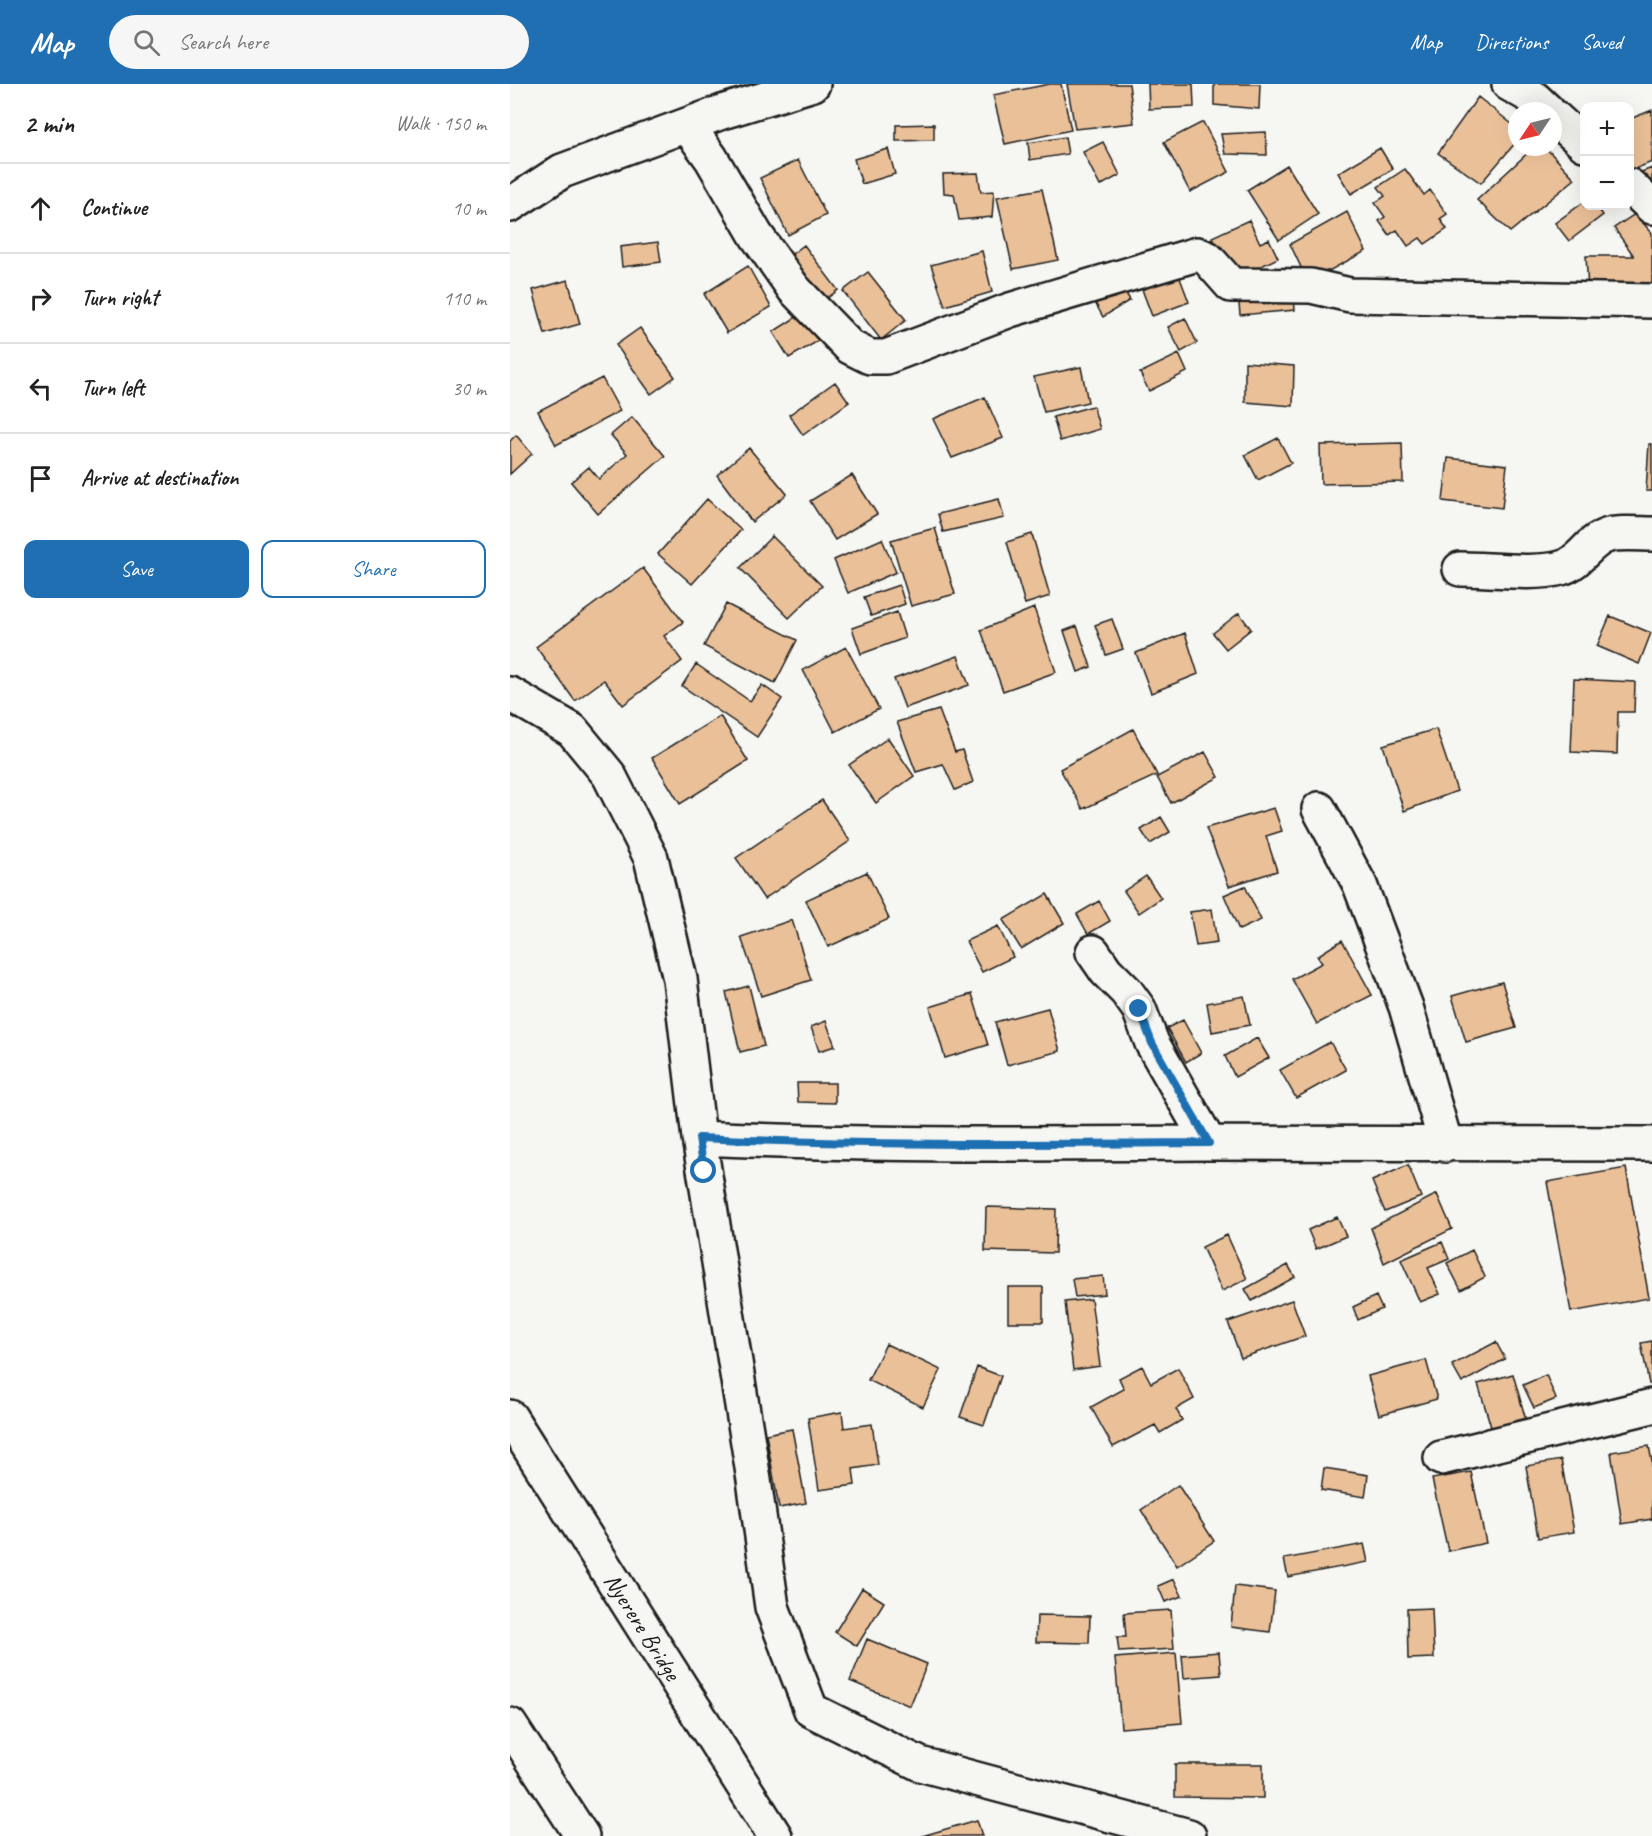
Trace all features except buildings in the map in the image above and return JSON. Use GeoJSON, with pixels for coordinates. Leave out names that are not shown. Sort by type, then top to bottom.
{"type":"FeatureCollection","features":[{"type":"Feature","properties":{"kind":"street"},"geometry":{"type":"LineString","coordinates":[[510,205],[562,171],[687,125],[813,84]]}},
{"type":"Feature","properties":{"kind":"street"},"geometry":{"type":"LineString","coordinates":[[1509,84],[1538,102]]}},
{"type":"Feature","properties":{"kind":"street"},"geometry":{"type":"LineString","coordinates":[[1562,124],[1580,140]]}},
{"type":"Feature","properties":{"kind":"street"},"geometry":{"type":"LineString","coordinates":[[687,125],[711,158],[756,235],[794,289],[850,347],[870,357],[886,357],[1010,310],[1197,254],[1207,258],[1231,285],[1311,286],[1350,295],[1652,301]]}},
{"type":"Feature","properties":{"kind":"street"},"geometry":{"type":"LineString","coordinates":[[1634,191],[1652,207]]}},
{"type":"Feature","properties":{"kind":"street"},"geometry":{"type":"LineString","coordinates":[[1460,569],[1546,570],[1562,568],[1574,563],[1597,541],[1607,535],[1652,534]]}},
{"type":"Feature","properties":{"kind":"street"},"geometry":{"type":"LineString","coordinates":[[510,694],[572,730],[609,775],[651,858],[680,979],[699,1138],[772,1607],[811,1710],[920,1764],[1189,1836]]}},
{"type":"Feature","properties":{"kind":"street"},"geometry":{"type":"LineString","coordinates":[[1319,809],[1364,896],[1406,1007],[1446,1145]]}},
{"type":"Feature","properties":{"kind":"street"},"geometry":{"type":"LineString","coordinates":[[1093,952],[1106,971],[1126,991],[1139,1009],[1152,1043],[1209,1143]]}},
{"type":"Feature","properties":{"kind":"street"},"geometry":{"type":"LineString","coordinates":[[699,1138],[790,1143],[969,1145],[1652,1144]]}},
{"type":"Feature","properties":{"kind":"street"},"geometry":{"type":"LineString","coordinates":[[1442,1458],[1652,1406]]}},
{"type":"Feature","properties":{"kind":"street","name":"Nyerere Bridge"},"geometry":{"type":"LineString","coordinates":[[510,1417],[775,1836]]}},
{"type":"Feature","properties":{"kind":"street"},"geometry":{"type":"LineString","coordinates":[[510,1725],[582,1836]]}},
{"type":"Feature","properties":{"kind":"route"},"geometry":{"type":"LineString","coordinates":[[704,1171],[699,1138],[790,1143],[969,1145],[1209,1143],[1152,1043],[1139,1009]]}}]}
